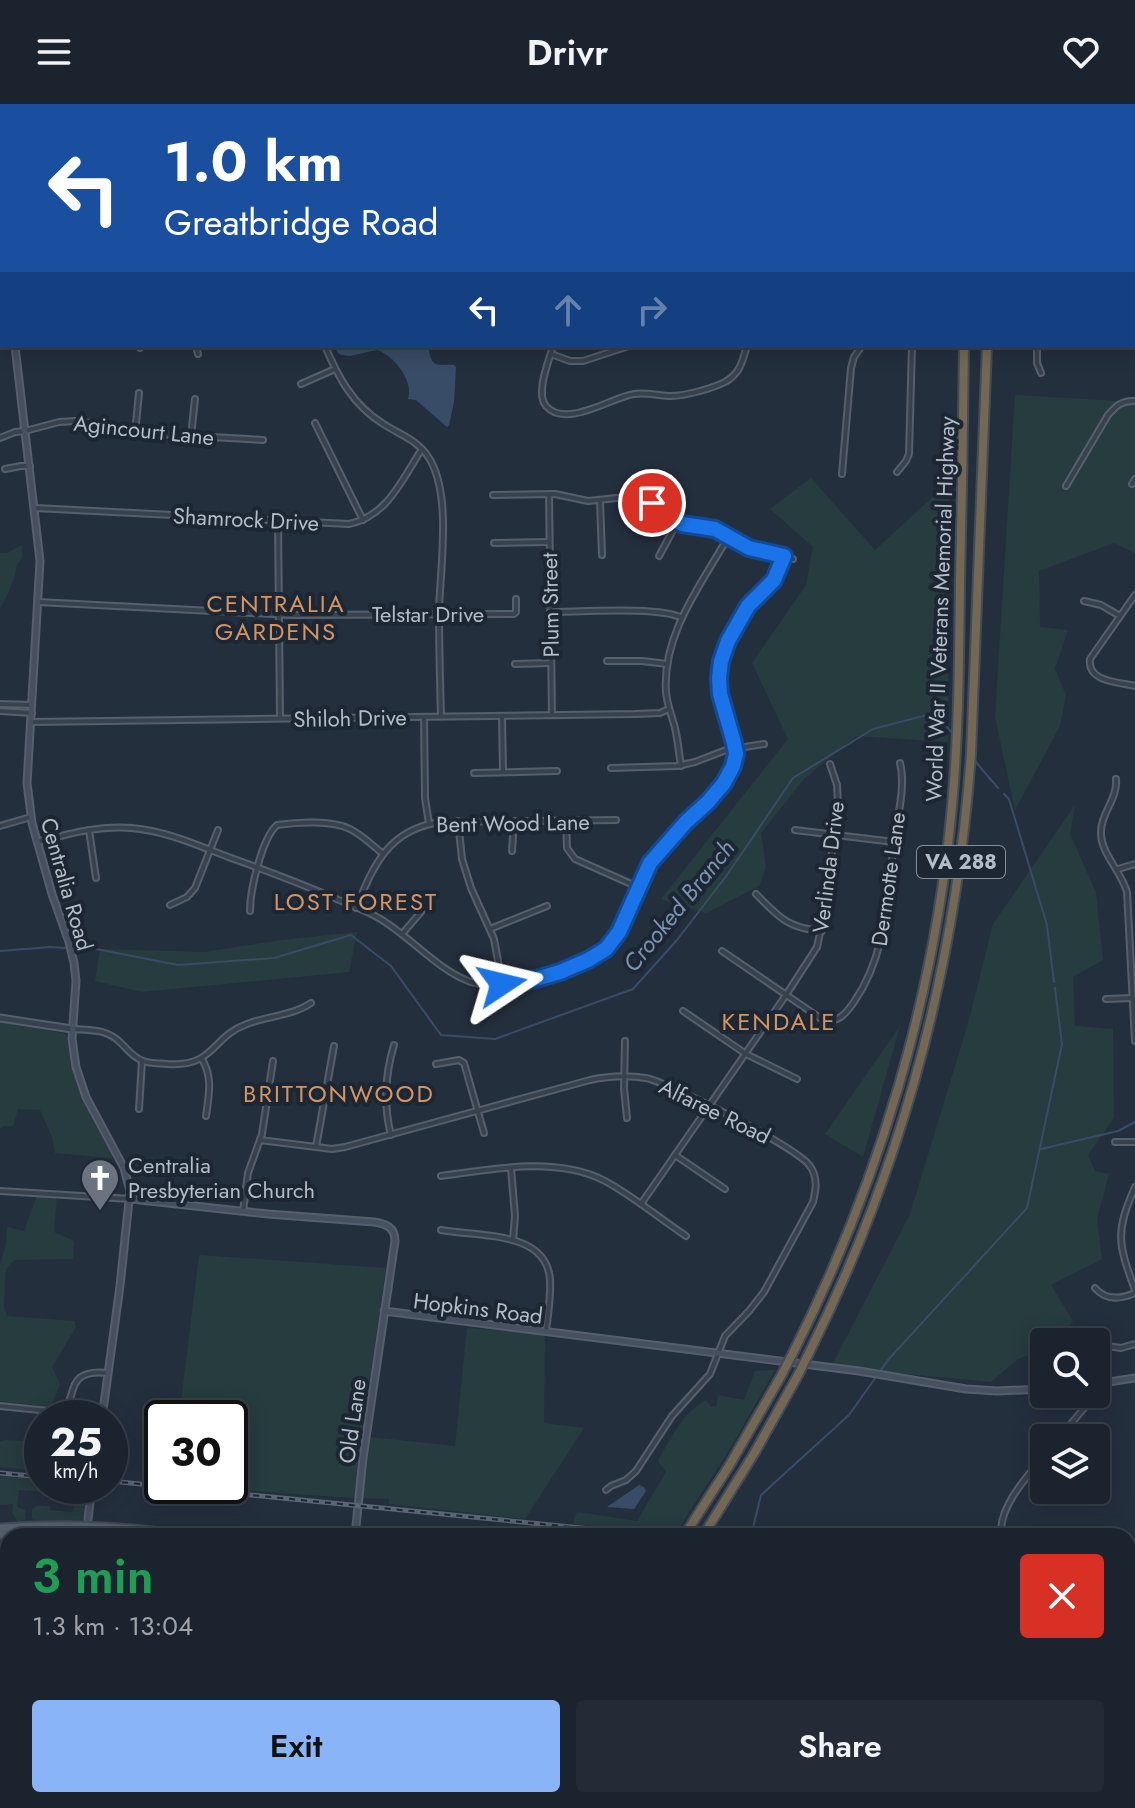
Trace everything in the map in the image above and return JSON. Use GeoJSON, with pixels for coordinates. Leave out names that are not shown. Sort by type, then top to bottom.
{"type":"FeatureCollection","features":[{"type":"Feature","properties":{"kind":"highway","name":"World War II Veterans Memorial Highway"},"geometry":{"type":"LineString","coordinates":[[689,1528],[781,1376],[840,1253],[884,1132],[914,1029],[936,925],[952,808],[958,724],[964,348]]}},
{"type":"Feature","properties":{"kind":"highway","name":"World War II Veterans Memorial Highway"},"geometry":{"type":"LineString","coordinates":[[708,1528],[797,1377],[860,1242],[904,1119],[930,1025],[953,915],[971,754],[987,348]]}},
{"type":"Feature","properties":{"kind":"main road","name":"Centralia Road"},"geometry":{"type":"LineString","coordinates":[[15,348],[40,561],[27,783],[31,817],[72,953],[76,981],[73,1050],[81,1085],[124,1168],[131,1199],[104,1400]]}},
{"type":"Feature","properties":{"kind":"main road","name":"Hopkins Road"},"geometry":{"type":"LineString","coordinates":[[131,1199],[374,1222],[388,1226],[395,1237],[384,1311],[878,1374],[981,1391],[1030,1389]]}},
{"type":"Feature","properties":{"kind":"main road","name":"Old Lane"},"geometry":{"type":"LineString","coordinates":[[356,1528],[384,1311]]}},
{"type":"Feature","properties":{"kind":"main road"},"geometry":{"type":"LineString","coordinates":[[1110,1382],[1135,1378]]}},
{"type":"Feature","properties":{"kind":"main road"},"geometry":{"type":"LineString","coordinates":[[87,1528],[90,1504]]}},
{"type":"Feature","properties":{"kind":"main road"},"geometry":{"type":"LineString","coordinates":[[0,1528],[44,1525],[62,1528]]}},
{"type":"Feature","properties":{"kind":"street"},"geometry":{"type":"LineString","coordinates":[[196,348],[198,354]]}},
{"type":"Feature","properties":{"kind":"street"},"geometry":{"type":"LineString","coordinates":[[326,348],[345,386],[362,407],[387,427],[414,440],[435,468],[441,493],[441,716]]}},
{"type":"Feature","properties":{"kind":"street"},"geometry":{"type":"LineString","coordinates":[[552,348],[541,389],[543,400],[551,410],[571,413],[592,409],[632,394],[679,395],[721,384],[740,369],[746,348]]}},
{"type":"Feature","properties":{"kind":"street"},"geometry":{"type":"LineString","coordinates":[[551,354],[570,361],[583,361],[624,348]]}},
{"type":"Feature","properties":{"kind":"street"},"geometry":{"type":"LineString","coordinates":[[842,474],[851,368],[861,348]]}},
{"type":"Feature","properties":{"kind":"street"},"geometry":{"type":"LineString","coordinates":[[897,472],[909,454],[912,348]]}},
{"type":"Feature","properties":{"kind":"street"},"geometry":{"type":"LineString","coordinates":[[1037,348],[1041,373]]}},
{"type":"Feature","properties":{"kind":"street"},"geometry":{"type":"LineString","coordinates":[[301,384],[335,369]]}},
{"type":"Feature","properties":{"kind":"street"},"geometry":{"type":"LineString","coordinates":[[135,433],[139,393]]}},
{"type":"Feature","properties":{"kind":"street"},"geometry":{"type":"LineString","coordinates":[[191,436],[195,399]]}},
{"type":"Feature","properties":{"kind":"street"},"geometry":{"type":"LineString","coordinates":[[1066,486],[1108,415],[1117,405],[1135,401]]}},
{"type":"Feature","properties":{"kind":"street","name":"Agincourt Lane"},"geometry":{"type":"LineString","coordinates":[[0,438],[59,422],[75,421],[135,433],[263,440]]}},
{"type":"Feature","properties":{"kind":"street"},"geometry":{"type":"LineString","coordinates":[[315,423],[363,520],[386,504],[422,449]]}},
{"type":"Feature","properties":{"kind":"street"},"geometry":{"type":"LineString","coordinates":[[5,469],[30,466]]}},
{"type":"Feature","properties":{"kind":"street"},"geometry":{"type":"LineString","coordinates":[[493,495],[549,494],[588,501],[640,498],[678,521],[715,529],[749,548],[793,559]]}},
{"type":"Feature","properties":{"kind":"street","name":"Plum Street"},"geometry":{"type":"LineString","coordinates":[[549,494],[552,715]]}},
{"type":"Feature","properties":{"kind":"street"},"geometry":{"type":"LineString","coordinates":[[600,501],[602,555]]}},
{"type":"Feature","properties":{"kind":"street","name":"Shamrock Drive"},"geometry":{"type":"LineString","coordinates":[[35,508],[341,524],[363,520]]}},
{"type":"Feature","properties":{"kind":"street"},"geometry":{"type":"LineString","coordinates":[[278,521],[280,718]]}},
{"type":"Feature","properties":{"kind":"street"},"geometry":{"type":"LineString","coordinates":[[659,556],[678,521]]}},
{"type":"Feature","properties":{"kind":"street"},"geometry":{"type":"LineString","coordinates":[[681,766],[669,709],[667,664],[673,637],[682,618],[728,536]]}},
{"type":"Feature","properties":{"kind":"street"},"geometry":{"type":"LineString","coordinates":[[494,543],[549,542]]}},
{"type":"Feature","properties":{"kind":"street"},"geometry":{"type":"LineString","coordinates":[[37,842],[89,830],[146,830],[258,867],[374,915],[464,979],[485,985],[502,984],[560,972],[600,953],[611,943],[619,932],[645,871],[656,855],[724,783],[733,766],[735,748],[720,694],[721,661],[728,641],[748,606],[774,580],[784,556]]}},
{"type":"Feature","properties":{"kind":"street"},"geometry":{"type":"LineString","coordinates":[[1135,595],[1090,659],[1089,666],[1091,673],[1098,677],[1135,686]]}},
{"type":"Feature","properties":{"kind":"street","name":"Telstar Drive"},"geometry":{"type":"LineString","coordinates":[[38,602],[279,615],[514,614],[516,599]]}},
{"type":"Feature","properties":{"kind":"street"},"geometry":{"type":"LineString","coordinates":[[1084,601],[1101,605],[1120,616]]}},
{"type":"Feature","properties":{"kind":"street"},"geometry":{"type":"LineString","coordinates":[[550,612],[652,611],[670,612],[682,618]]}},
{"type":"Feature","properties":{"kind":"street"},"geometry":{"type":"LineString","coordinates":[[607,661],[667,664]]}},
{"type":"Feature","properties":{"kind":"street"},"geometry":{"type":"LineString","coordinates":[[515,664],[551,663]]}},
{"type":"Feature","properties":{"kind":"street"},"geometry":{"type":"LineString","coordinates":[[0,704],[32,705]]}},
{"type":"Feature","properties":{"kind":"street","name":"Shiloh Drive"},"geometry":{"type":"LineString","coordinates":[[31,722],[658,713],[669,709]]}},
{"type":"Feature","properties":{"kind":"street"},"geometry":{"type":"LineString","coordinates":[[0,711],[32,713]]}},
{"type":"Feature","properties":{"kind":"street"},"geometry":{"type":"LineString","coordinates":[[502,716],[503,772]]}},
{"type":"Feature","properties":{"kind":"street"},"geometry":{"type":"LineString","coordinates":[[424,717],[425,798],[429,824]]}},
{"type":"Feature","properties":{"kind":"street"},"geometry":{"type":"LineString","coordinates":[[611,768],[681,766],[714,753],[764,744]]}},
{"type":"Feature","properties":{"kind":"street","name":"Dermotte Lane"},"geometry":{"type":"LineString","coordinates":[[722,951],[822,1020],[834,1021],[846,1014],[867,982],[880,947],[902,775],[900,763]]}},
{"type":"Feature","properties":{"kind":"street","name":"Verlinda Drive"},"geometry":{"type":"LineString","coordinates":[[641,1204],[814,954],[822,931],[838,794],[830,764]]}},
{"type":"Feature","properties":{"kind":"street"},"geometry":{"type":"LineString","coordinates":[[474,773],[557,771]]}},
{"type":"Feature","properties":{"kind":"street"},"geometry":{"type":"LineString","coordinates":[[1116,779],[1101,832],[1105,852],[1118,870],[1127,892],[1135,1041]]}},
{"type":"Feature","properties":{"kind":"street"},"geometry":{"type":"LineString","coordinates":[[0,826],[31,817]]}},
{"type":"Feature","properties":{"kind":"street"},"geometry":{"type":"LineString","coordinates":[[566,820],[567,848],[575,859],[638,887]]}},
{"type":"Feature","properties":{"kind":"street","name":"Bent Wood Lane"},"geometry":{"type":"LineString","coordinates":[[356,908],[371,872],[383,854],[405,834],[429,824],[616,820]]}},
{"type":"Feature","properties":{"kind":"street"},"geometry":{"type":"LineString","coordinates":[[458,821],[460,850],[466,873],[498,951],[502,984]]}},
{"type":"Feature","properties":{"kind":"street"},"geometry":{"type":"LineString","coordinates":[[512,851],[514,821]]}},
{"type":"Feature","properties":{"kind":"street"},"geometry":{"type":"LineString","coordinates":[[250,911],[251,889],[258,867],[272,829],[281,824],[341,826],[383,854]]}},
{"type":"Feature","properties":{"kind":"street"},"geometry":{"type":"LineString","coordinates":[[89,830],[96,878]]}},
{"type":"Feature","properties":{"kind":"street"},"geometry":{"type":"LineString","coordinates":[[170,905],[195,888],[218,830]]}},
{"type":"Feature","properties":{"kind":"street"},"geometry":{"type":"LineString","coordinates":[[795,830],[894,842]]}},
{"type":"Feature","properties":{"kind":"street"},"geometry":{"type":"LineString","coordinates":[[1118,870],[1135,864]]}},
{"type":"Feature","properties":{"kind":"street"},"geometry":{"type":"LineString","coordinates":[[756,894],[787,923],[822,931]]}},
{"type":"Feature","properties":{"kind":"street"},"geometry":{"type":"LineString","coordinates":[[490,929],[547,906]]}},
{"type":"Feature","properties":{"kind":"street"},"geometry":{"type":"LineString","coordinates":[[402,934],[421,912]]}},
{"type":"Feature","properties":{"kind":"street"},"geometry":{"type":"LineString","coordinates":[[1106,999],[1133,998]]}},
{"type":"Feature","properties":{"kind":"street"},"geometry":{"type":"LineString","coordinates":[[0,1018],[106,1033],[142,1061],[179,1065],[202,1059],[238,1027],[311,1003]]}},
{"type":"Feature","properties":{"kind":"street"},"geometry":{"type":"LineString","coordinates":[[683,1011],[746,1054],[797,1079]]}},
{"type":"Feature","properties":{"kind":"street"},"geometry":{"type":"LineString","coordinates":[[625,1041],[627,1118]]}},
{"type":"Feature","properties":{"kind":"street"},"geometry":{"type":"LineString","coordinates":[[391,1135],[385,1112],[385,1095],[394,1045]]}},
{"type":"Feature","properties":{"kind":"street"},"geometry":{"type":"LineString","coordinates":[[316,1147],[334,1046]]}},
{"type":"Feature","properties":{"kind":"street"},"geometry":{"type":"LineString","coordinates":[[202,1059],[210,1078],[206,1116]]}},
{"type":"Feature","properties":{"kind":"street"},"geometry":{"type":"LineString","coordinates":[[436,1064],[459,1060],[464,1063],[484,1133]]}},
{"type":"Feature","properties":{"kind":"street"},"geometry":{"type":"LineString","coordinates":[[139,1109],[142,1061]]}},
{"type":"Feature","properties":{"kind":"street"},"geometry":{"type":"LineString","coordinates":[[243,1211],[248,1173],[260,1140],[273,1061]]}},
{"type":"Feature","properties":{"kind":"street","name":"Alfaree Road"},"geometry":{"type":"LineString","coordinates":[[260,1140],[332,1149],[345,1147],[590,1080],[624,1076],[665,1084],[802,1158],[811,1168],[815,1196],[779,1267],[756,1303],[725,1336],[710,1374],[672,1416],[636,1471],[606,1490]]}},
{"type":"Feature","properties":{"kind":"street"},"geometry":{"type":"LineString","coordinates":[[1115,1142],[1135,1142]]}},
{"type":"Feature","properties":{"kind":"street"},"geometry":{"type":"LineString","coordinates":[[675,1155],[725,1189]]}},
{"type":"Feature","properties":{"kind":"street"},"geometry":{"type":"LineString","coordinates":[[441,1176],[541,1166],[576,1171],[604,1181],[686,1236]]}},
{"type":"Feature","properties":{"kind":"street"},"geometry":{"type":"LineString","coordinates":[[511,1168],[515,1216],[513,1240]]}},
{"type":"Feature","properties":{"kind":"street"},"geometry":{"type":"LineString","coordinates":[[1095,1288],[1111,1298],[1124,1297],[1135,1291],[1122,1251],[1121,1232],[1123,1214],[1135,1187]]}},
{"type":"Feature","properties":{"kind":"street","name":"Hopkins Road"},"geometry":{"type":"LineString","coordinates":[[0,1191],[131,1199]]}},
{"type":"Feature","properties":{"kind":"street"},"geometry":{"type":"LineString","coordinates":[[441,1230],[513,1240],[537,1251],[548,1269],[550,1291],[545,1333]]}},
{"type":"Feature","properties":{"kind":"street"},"geometry":{"type":"LineString","coordinates":[[1110,1346],[1121,1348],[1135,1344]]}},
{"type":"Feature","properties":{"kind":"street"},"geometry":{"type":"LineString","coordinates":[[0,1406],[59,1412],[68,1404],[78,1380],[86,1374],[108,1373]]}},
{"type":"Feature","properties":{"kind":"street"},"geometry":{"type":"LineString","coordinates":[[1071,1424],[1084,1408]]}},
{"type":"Feature","properties":{"kind":"street"},"geometry":{"type":"LineString","coordinates":[[1001,1528],[1010,1504],[1030,1473]]}},
{"type":"Feature","properties":{"kind":"green space"},"geometry":{"type":"Polygon","coordinates":[[[1015,395],[1135,402],[1135,553],[1114,543],[1039,571],[1040,627],[1068,630],[1055,669],[1066,695],[1060,726],[1015,810],[995,717],[1015,395]]]}},
{"type":"Feature","properties":{"kind":"green space"},"geometry":{"type":"Polygon","coordinates":[[[811,478],[875,550],[949,482],[948,742],[856,736],[804,779],[761,833],[766,868],[759,886],[706,913],[661,899],[788,739],[752,663],[806,585],[813,547],[770,509],[811,478]]]}},
{"type":"Feature","properties":{"kind":"green space"},"geometry":{"type":"Polygon","coordinates":[[[22,545],[22,558],[0,608],[0,553],[22,545]]]}},
{"type":"Feature","properties":{"kind":"green space"},"geometry":{"type":"Polygon","coordinates":[[[1075,805],[1070,834],[1096,892],[1103,960],[1073,977],[1075,1026],[1113,1029],[1114,1118],[1088,1155],[1095,1171],[1109,1174],[1097,1219],[1102,1259],[1051,1285],[1073,1321],[1068,1328],[1030,1328],[1030,1355],[1018,1359],[991,1382],[831,1367],[910,1214],[969,1020],[993,924],[1075,805]]]}},
{"type":"Feature","properties":{"kind":"green space"},"geometry":{"type":"Polygon","coordinates":[[[357,932],[349,972],[142,992],[95,981],[100,949],[204,952],[357,932]]]}},
{"type":"Feature","properties":{"kind":"green space"},"geometry":{"type":"Polygon","coordinates":[[[0,1020],[66,1034],[78,1088],[115,1157],[55,1153],[52,1137],[40,1110],[18,1109],[13,1126],[0,1129],[0,1020]]]}},
{"type":"Feature","properties":{"kind":"green space"},"geometry":{"type":"Polygon","coordinates":[[[900,1026],[863,1157],[825,1134],[900,1026]]]}},
{"type":"Feature","properties":{"kind":"green space"},"geometry":{"type":"Polygon","coordinates":[[[37,1195],[57,1196],[54,1232],[74,1241],[73,1259],[14,1260],[6,1269],[4,1307],[7,1316],[74,1321],[76,1327],[52,1367],[60,1384],[54,1400],[24,1400],[24,1404],[0,1401],[0,1265],[7,1227],[24,1231],[37,1195]]]}},
{"type":"Feature","properties":{"kind":"green space"},"geometry":{"type":"Polygon","coordinates":[[[199,1255],[386,1268],[361,1436],[455,1446],[467,1328],[545,1333],[544,1423],[584,1428],[525,1519],[389,1504],[389,1499],[248,1490],[248,1400],[181,1400],[199,1255]]]}},
{"type":"Feature","properties":{"kind":"green space"},"geometry":{"type":"Polygon","coordinates":[[[775,1370],[728,1452],[679,1528],[614,1528],[573,1524],[577,1512],[637,1521],[666,1472],[658,1461],[678,1426],[706,1400],[711,1407],[716,1406],[718,1395],[744,1400],[755,1371],[775,1370]]]}},
{"type":"Feature","properties":{"kind":"green space"},"geometry":{"type":"Polygon","coordinates":[[[24,1441],[24,1469],[0,1467],[0,1442],[24,1441]]]}},
{"type":"Feature","properties":{"kind":"green space"},"geometry":{"type":"Polygon","coordinates":[[[0,1476],[24,1478],[24,1490],[19,1490],[17,1507],[25,1510],[23,1523],[19,1524],[12,1512],[13,1504],[0,1505],[0,1476]]]}},
{"type":"Feature","properties":{"kind":"green space"},"geometry":{"type":"Polygon","coordinates":[[[86,1504],[82,1520],[57,1522],[32,1519],[32,1509],[36,1506],[72,1512],[74,1505],[86,1504]]]}},
{"type":"Feature","properties":{"kind":"water"},"geometry":{"type":"Polygon","coordinates":[[[336,348],[428,348],[435,364],[456,367],[449,425],[447,427],[416,400],[408,399],[408,385],[402,370],[384,353],[377,350],[350,356],[337,352],[336,348]]]}},
{"type":"Feature","properties":{"kind":"water"},"geometry":{"type":"Polygon","coordinates":[[[639,1485],[646,1491],[634,1509],[607,1507],[639,1485]]]}},
{"type":"Feature","properties":{"kind":"waterway","name":"Crooked Branch"},"geometry":{"type":"LineString","coordinates":[[0,951],[76,945],[178,965],[274,958],[351,935],[391,966],[441,1035],[495,1039],[633,989],[677,940],[727,875],[793,778],[873,729],[931,714],[941,719],[952,733]]}},
{"type":"Feature","properties":{"kind":"waterway"},"geometry":{"type":"LineString","coordinates":[[975,761],[998,788]]}},
{"type":"Feature","properties":{"kind":"waterway"},"geometry":{"type":"LineString","coordinates":[[1004,794],[1009,799],[1047,925],[1054,982]]}},
{"type":"Feature","properties":{"kind":"waterway"},"geometry":{"type":"LineString","coordinates":[[753,1528],[761,1495],[849,1415],[888,1360],[1027,1208],[1062,1044],[1055,988]]}},
{"type":"Feature","properties":{"kind":"waterway"},"geometry":{"type":"LineString","coordinates":[[1041,1149],[1118,1131],[1135,1122]]}},
{"type":"Feature","properties":{"kind":"railway"},"geometry":{"type":"LineString","coordinates":[[0,1473],[24,1475]]}},
{"type":"Feature","properties":{"kind":"railway"},"geometry":{"type":"LineString","coordinates":[[128,1483],[582,1528]]}},
{"type":"Feature","properties":{"kind":"place","name":"Centralia Presbyterian Church"},"geometry":{"type":"Point","coordinates":[100,1212]}},
{"type":"Feature","properties":{"kind":"district","name":"CENTRALIA GARDENS"},"geometry":{"type":"Point","coordinates":[276,618]}},
{"type":"Feature","properties":{"kind":"district","name":"LOST FOREST"},"geometry":{"type":"Point","coordinates":[356,902]}},
{"type":"Feature","properties":{"kind":"district","name":"KENDALE"},"geometry":{"type":"Point","coordinates":[779,1022]}},
{"type":"Feature","properties":{"kind":"district","name":"BRITTONWOOD"},"geometry":{"type":"Point","coordinates":[339,1094]}},
{"type":"Feature","properties":{"kind":"route"},"geometry":{"type":"LineString","coordinates":[[502,984],[560,972],[606,949],[619,932],[650,863],[714,796],[733,766],[735,748],[720,694],[721,661],[728,641],[748,606],[774,580],[784,556],[749,548],[709,527],[682,524],[652,503]]}}]}
